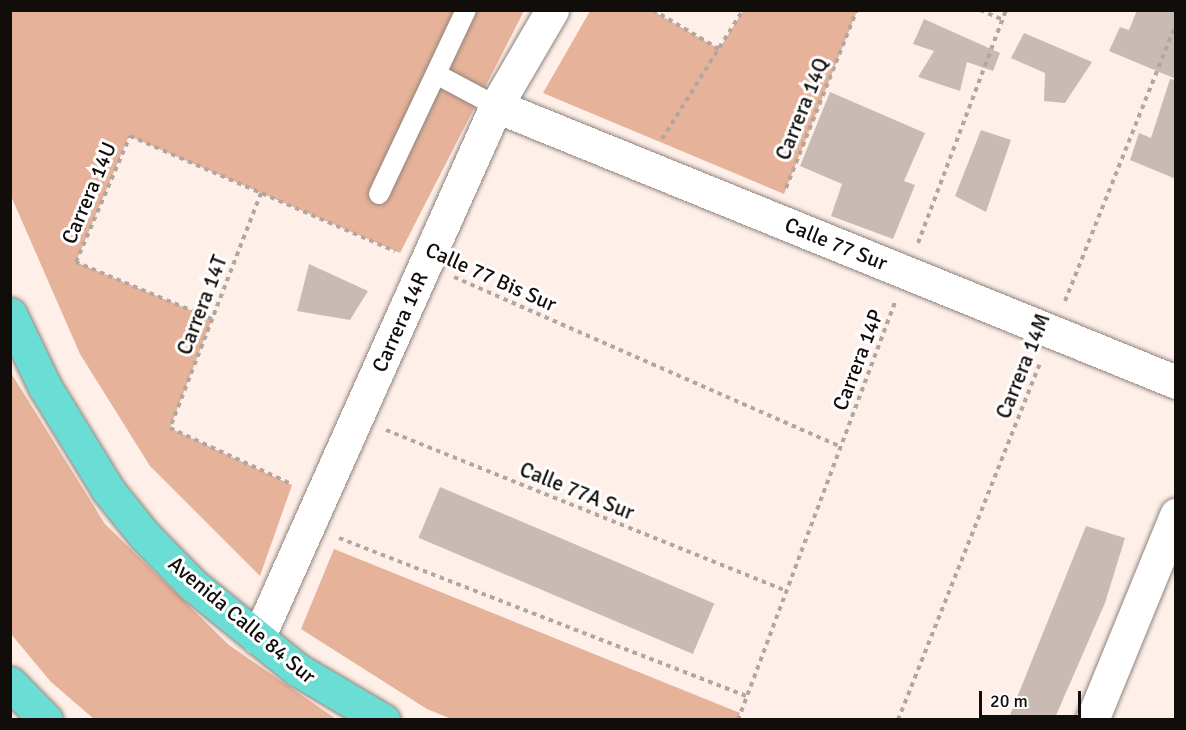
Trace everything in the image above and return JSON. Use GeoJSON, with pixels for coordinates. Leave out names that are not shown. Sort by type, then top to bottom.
{"type":"FeatureCollection","features":[{"type":"Feature","properties":{"kind":"highway","name":"Avenida Calle 84 Sur"},"geometry":{"type":"LineString","coordinates":[[10,314],[45,387],[108,490],[193,585],[298,670],[383,720]]}},
{"type":"Feature","properties":{"kind":"highway"},"geometry":{"type":"LineString","coordinates":[[10,683],[46,720]]}},
{"type":"Feature","properties":{"kind":"street","name":"Carrera 14R"},"geometry":{"type":"LineString","coordinates":[[258,638],[496,106],[552,10]]}},
{"type":"Feature","properties":{"kind":"street","name":"Calle 77 Sur"},"geometry":{"type":"LineString","coordinates":[[496,106],[1176,382]]}},
{"type":"Feature","properties":{"kind":"street"},"geometry":{"type":"LineString","coordinates":[[1092,720],[1176,515]]}},
{"type":"Feature","properties":{"kind":"lane"},"geometry":{"type":"LineString","coordinates":[[379,194],[466,10]]}},
{"type":"Feature","properties":{"kind":"lane"},"geometry":{"type":"LineString","coordinates":[[436,74],[496,106]]}},
{"type":"Feature","properties":{"kind":"path"},"geometry":{"type":"LineString","coordinates":[[653,10],[719,49]]}},
{"type":"Feature","properties":{"kind":"path"},"geometry":{"type":"LineString","coordinates":[[644,166],[743,10]]}},
{"type":"Feature","properties":{"kind":"path","name":"Carrera 14Q"},"geometry":{"type":"LineString","coordinates":[[774,219],[857,10]]}},
{"type":"Feature","properties":{"kind":"path"},"geometry":{"type":"LineString","coordinates":[[980,10],[1003,20]]}},
{"type":"Feature","properties":{"kind":"path","name":"Carrera 14P"},"geometry":{"type":"LineString","coordinates":[[738,720],[1006,10]]}},
{"type":"Feature","properties":{"kind":"path","name":"Carrera 14M"},"geometry":{"type":"LineString","coordinates":[[898,720],[1176,23]]}},
{"type":"Feature","properties":{"kind":"path","name":"Calle 77 Bis Sur"},"geometry":{"type":"LineString","coordinates":[[130,136],[841,447]]}},
{"type":"Feature","properties":{"kind":"path","name":"Carrera 14U"},"geometry":{"type":"LineString","coordinates":[[130,136],[76,262],[212,318]]}},
{"type":"Feature","properties":{"kind":"path","name":"Carrera 14T"},"geometry":{"type":"LineString","coordinates":[[261,193],[170,428],[321,498]]}},
{"type":"Feature","properties":{"kind":"path","name":"Calle 77A Sur"},"geometry":{"type":"LineString","coordinates":[[357,418],[786,591]]}},
{"type":"Feature","properties":{"kind":"path"},"geometry":{"type":"LineString","coordinates":[[363,547],[747,696]]}},
{"type":"Feature","properties":{"kind":"shaded area"},"geometry":{"type":"Polygon","coordinates":[[[10,11],[524,11],[400,253],[129,136],[76,262],[212,319],[170,428],[292,485],[260,576],[150,466],[80,354],[11,196],[10,11]]]}},
{"type":"Feature","properties":{"kind":"shaded area"},"geometry":{"type":"Polygon","coordinates":[[[590,11],[653,11],[719,49],[743,11],[857,11],[784,194],[543,93],[590,11]]]}},
{"type":"Feature","properties":{"kind":"shaded area"},"geometry":{"type":"Polygon","coordinates":[[[11,373],[105,524],[229,645],[336,719],[94,719],[51,682],[11,634],[11,373]]]}},
{"type":"Feature","properties":{"kind":"shaded area"},"geometry":{"type":"Polygon","coordinates":[[[334,549],[740,713],[738,719],[454,720],[427,709],[301,629],[334,549]]]}},
{"type":"Feature","properties":{"kind":"building"},"geometry":{"type":"Polygon","coordinates":[[[1137,10],[1176,10],[1176,79],[1109,51],[1120,27],[1129,30],[1137,10]]]}},
{"type":"Feature","properties":{"kind":"building"},"geometry":{"type":"Polygon","coordinates":[[[924,19],[1000,53],[993,71],[967,62],[960,91],[918,77],[934,51],[913,44],[924,19]]]}},
{"type":"Feature","properties":{"kind":"building"},"geometry":{"type":"Polygon","coordinates":[[[1024,33],[1092,62],[1065,103],[1044,101],[1045,73],[1011,58],[1024,33]]]}},
{"type":"Feature","properties":{"kind":"building"},"geometry":{"type":"Polygon","coordinates":[[[1170,79],[1176,80],[1176,179],[1130,160],[1139,133],[1151,138],[1170,79]]]}},
{"type":"Feature","properties":{"kind":"building"},"geometry":{"type":"Polygon","coordinates":[[[830,92],[925,133],[904,181],[915,185],[893,239],[831,216],[842,184],[800,166],[830,92]]]}},
{"type":"Feature","properties":{"kind":"building"},"geometry":{"type":"Polygon","coordinates":[[[981,130],[1011,140],[986,212],[955,196],[981,130]]]}},
{"type":"Feature","properties":{"kind":"building"},"geometry":{"type":"Polygon","coordinates":[[[309,264],[368,291],[350,320],[297,311],[309,264]]]}},
{"type":"Feature","properties":{"kind":"building"},"geometry":{"type":"Polygon","coordinates":[[[440,487],[714,603],[693,654],[419,538],[440,487]]]}},
{"type":"Feature","properties":{"kind":"building"},"geometry":{"type":"Polygon","coordinates":[[[1086,526],[1125,538],[1105,603],[1054,720],[1008,720],[1086,526]]]}}]}
